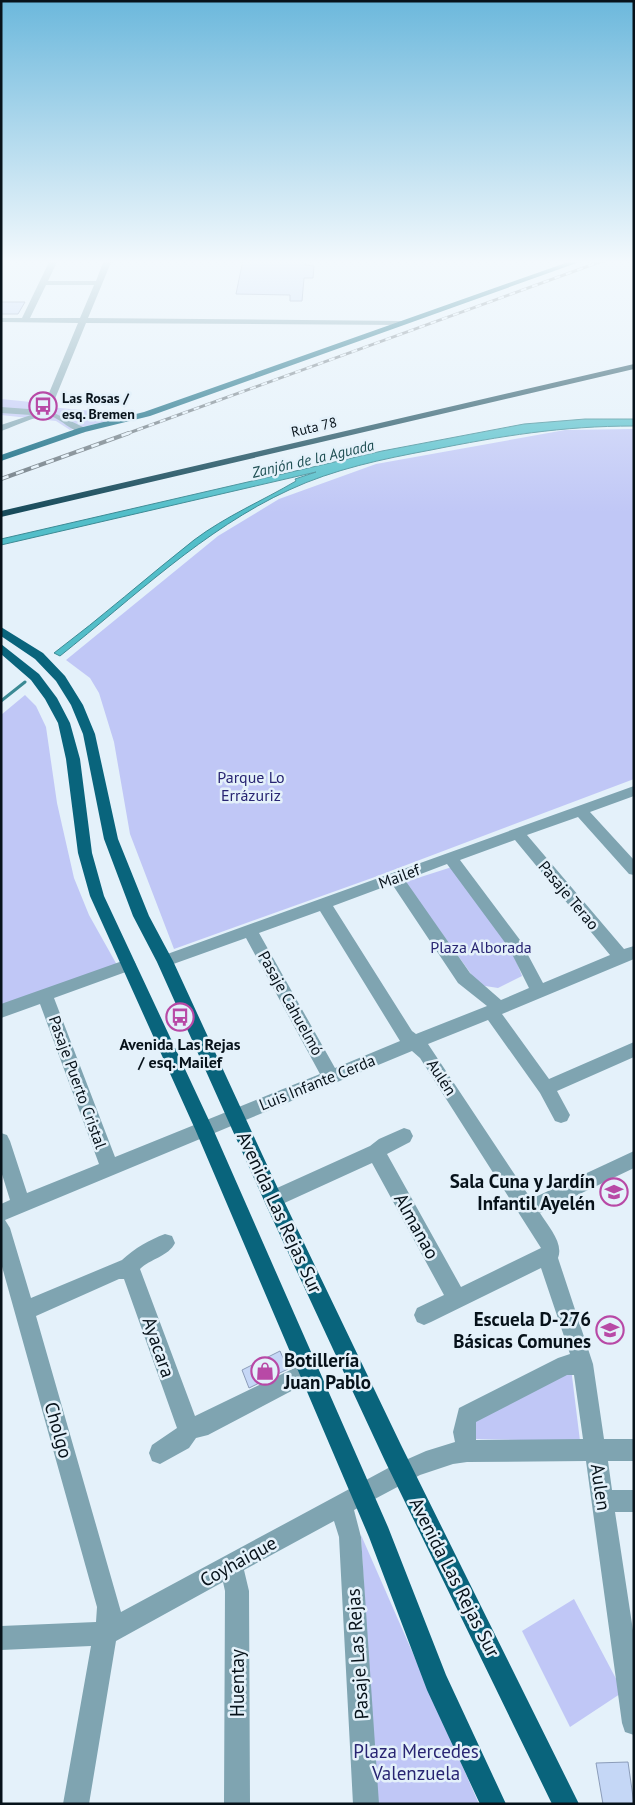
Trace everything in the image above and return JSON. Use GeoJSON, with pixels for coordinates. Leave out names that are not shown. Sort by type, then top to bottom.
{"type":"FeatureCollection","features":[{"type":"Feature","properties":{"kind":"highway","name":"Ruta 78"},"geometry":{"type":"LineString","coordinates":[[1,505],[634,359]]}},
{"type":"Feature","properties":{"kind":"highway","name":"Ruta 78"},"geometry":{"type":"LineString","coordinates":[[1,514],[634,366]]}},
{"type":"Feature","properties":{"kind":"main road"},"geometry":{"type":"LineString","coordinates":[[1,458],[82,430],[140,416],[342,344]]}},
{"type":"Feature","properties":{"kind":"main road","name":"Avenida Las Rejas Sur"},"geometry":{"type":"LineString","coordinates":[[1,630],[28,647],[45,662],[61,679],[78,705],[89,734],[107,825],[116,854],[144,922],[165,961],[273,1199],[402,1472],[566,1804]]}},
{"type":"Feature","properties":{"kind":"main road","name":"Avenida Las Rejas Sur"},"geometry":{"type":"LineString","coordinates":[[1,648],[35,677],[51,698],[64,722],[73,759],[88,868],[97,896],[204,1129],[362,1493],[436,1681],[493,1804]]}},
{"type":"Feature","properties":{"kind":"street"},"geometry":{"type":"LineString","coordinates":[[1,428],[45,413],[73,344]]}},
{"type":"Feature","properties":{"kind":"street"},"geometry":{"type":"LineString","coordinates":[[1,410],[45,413],[59,416],[82,430]]}},
{"type":"Feature","properties":{"kind":"street","name":"Mailef"},"geometry":{"type":"LineString","coordinates":[[165,961],[634,791]]}},
{"type":"Feature","properties":{"kind":"street"},"geometry":{"type":"LineString","coordinates":[[580,810],[634,870]]}},
{"type":"Feature","properties":{"kind":"street","name":"Pasaje Terao"},"geometry":{"type":"LineString","coordinates":[[517,833],[627,954]]}},
{"type":"Feature","properties":{"kind":"street"},"geometry":{"type":"LineString","coordinates":[[450,857],[515,944],[540,991]]}},
{"type":"Feature","properties":{"kind":"street"},"geometry":{"type":"LineString","coordinates":[[395,877],[464,978],[490,998],[495,1009],[562,1115]]}},
{"type":"Feature","properties":{"kind":"street","name":"Aulén"},"geometry":{"type":"LineString","coordinates":[[323,903],[406,1036],[426,1053],[527,1210],[550,1247],[547,1255]]}},
{"type":"Feature","properties":{"kind":"street","name":"Pasaje Cahuelmó"},"geometry":{"type":"LineString","coordinates":[[250,930],[331,1077]]}},
{"type":"Feature","properties":{"kind":"street","name":"Luis Infante Cerda"},"geometry":{"type":"LineString","coordinates":[[1,1213],[627,954]]}},
{"type":"Feature","properties":{"kind":"street"},"geometry":{"type":"LineString","coordinates":[[1,1011],[128,965]]}},
{"type":"Feature","properties":{"kind":"street","name":"Pasaje Puerto Cristal"},"geometry":{"type":"LineString","coordinates":[[45,995],[110,1168]]}},
{"type":"Feature","properties":{"kind":"street"},"geometry":{"type":"LineString","coordinates":[[546,1088],[634,1049]]}},
{"type":"Feature","properties":{"kind":"street"},"geometry":{"type":"LineString","coordinates":[[273,1199],[376,1152],[385,1145],[404,1136]]}},
{"type":"Feature","properties":{"kind":"street"},"geometry":{"type":"LineString","coordinates":[[1,1141],[21,1205]]}},
{"type":"Feature","properties":{"kind":"street","name":"Almanao"},"geometry":{"type":"LineString","coordinates":[[376,1152],[458,1299]]}},
{"type":"Feature","properties":{"kind":"street"},"geometry":{"type":"LineString","coordinates":[[527,1210],[634,1159]]}},
{"type":"Feature","properties":{"kind":"street","name":"Cholgo"},"geometry":{"type":"LineString","coordinates":[[1,1228],[109,1607],[76,1804]]}},
{"type":"Feature","properties":{"kind":"street"},"geometry":{"type":"LineString","coordinates":[[25,1311],[119,1269],[128,1268],[140,1256],[165,1243]]}},
{"type":"Feature","properties":{"kind":"street"},"geometry":{"type":"LineString","coordinates":[[424,1315],[547,1255]]}},
{"type":"Feature","properties":{"kind":"street","name":"Aulen"},"geometry":{"type":"LineString","coordinates":[[547,1255],[583,1364],[634,1723]]}},
{"type":"Feature","properties":{"kind":"street","name":"Ayacara"},"geometry":{"type":"LineString","coordinates":[[128,1268],[134,1273],[185,1420],[191,1427]]}},
{"type":"Feature","properties":{"kind":"street"},"geometry":{"type":"LineString","coordinates":[[467,1451],[464,1420],[467,1416],[565,1365],[583,1364]]}},
{"type":"Feature","properties":{"kind":"street"},"geometry":{"type":"LineString","coordinates":[[160,1453],[182,1440],[191,1427],[200,1427],[309,1371]]}},
{"type":"Feature","properties":{"kind":"street","name":"Coyhaique"},"geometry":{"type":"LineString","coordinates":[[1,1638],[106,1633],[362,1493],[402,1472],[440,1456],[467,1451],[634,1450]]}},
{"type":"Feature","properties":{"kind":"street"},"geometry":{"type":"LineString","coordinates":[[603,1501],[634,1502]]}},
{"type":"Feature","properties":{"kind":"street","name":"Pasaje Las Rejas"},"geometry":{"type":"LineString","coordinates":[[341,1505],[350,1537],[366,1804]]}},
{"type":"Feature","properties":{"kind":"street","name":"Huentay"},"geometry":{"type":"LineString","coordinates":[[231,1564],[237,1591],[237,1804]]}},
{"type":"Feature","properties":{"kind":"green space"},"geometry":{"type":"Polygon","coordinates":[[[1,399],[51,404],[50,407],[133,415],[70,430],[56,421],[1,415],[1,399]]]}},
{"type":"Feature","properties":{"kind":"green space","name":"Parque Lo Errázuriz"},"geometry":{"type":"Polygon","coordinates":[[[634,429],[634,779],[372,878],[174,949],[130,834],[114,742],[99,693],[90,678],[66,660],[218,536],[279,499],[376,464],[565,430],[634,429]]]}},
{"type":"Feature","properties":{"kind":"green space"},"geometry":{"type":"Polygon","coordinates":[[[25,695],[36,706],[46,727],[57,803],[74,878],[89,915],[117,965],[1,1006],[1,715],[25,695]]]}},
{"type":"Feature","properties":{"kind":"green space","name":"Plaza Alborada"},"geometry":{"type":"Polygon","coordinates":[[[452,867],[511,948],[522,976],[498,988],[479,985],[405,882],[452,867]]]}},
{"type":"Feature","properties":{"kind":"green space"},"geometry":{"type":"Polygon","coordinates":[[[571,1368],[580,1441],[473,1439],[472,1418],[571,1368]]]}},
{"type":"Feature","properties":{"kind":"green space","name":"Plaza Mercedes Valenzuela"},"geometry":{"type":"Polygon","coordinates":[[[361,1535],[479,1804],[376,1804],[361,1535]]]}},
{"type":"Feature","properties":{"kind":"green space"},"geometry":{"type":"Polygon","coordinates":[[[574,1599],[623,1692],[570,1727],[522,1631],[574,1599]]]}},
{"type":"Feature","properties":{"kind":"shaded area"},"geometry":{"type":"Polygon","coordinates":[[[585,419],[634,419],[634,426],[557,430],[457,445],[359,466],[323,476],[289,490],[258,506],[198,544],[60,656],[54,653],[206,531],[296,481],[295,479],[316,472],[1,545],[1,539],[382,451],[524,424],[585,419]]]}},
{"type":"Feature","properties":{"kind":"building","name":"Botillería Juan Pablo"},"geometry":{"type":"Polygon","coordinates":[[[280,1351],[288,1369],[249,1388],[242,1370],[280,1351]]]}},
{"type":"Feature","properties":{"kind":"building"},"geometry":{"type":"Polygon","coordinates":[[[628,1762],[634,1804],[603,1804],[596,1763],[628,1762]]]}},
{"type":"Feature","properties":{"kind":"waterway"},"geometry":{"type":"LineString","coordinates":[[1,701],[25,682]]}},
{"type":"Feature","properties":{"kind":"railway"},"geometry":{"type":"LineString","coordinates":[[126,434],[373,344]]}},
{"type":"Feature","properties":{"kind":"railway"},"geometry":{"type":"LineString","coordinates":[[1,479],[129,433]]}},
{"type":"Feature","properties":{"kind":"place","name":"Las Rosas / esq. Bremen"},"geometry":{"type":"Point","coordinates":[43,406]}},
{"type":"Feature","properties":{"kind":"place","name":"Avenida Las Rejas / esq. Mailef"},"geometry":{"type":"Point","coordinates":[180,1017]}},
{"type":"Feature","properties":{"kind":"place","name":"Sala Cuna y Jardín Infantil Ayelén"},"geometry":{"type":"Point","coordinates":[614,1192]}},
{"type":"Feature","properties":{"kind":"place","name":"Escuela D-276 Básicas Comunes"},"geometry":{"type":"Point","coordinates":[610,1330]}},
{"type":"Feature","properties":{"kind":"place","name":"Botillería Juan Pablo"},"geometry":{"type":"Point","coordinates":[265,1371]}},
{"type":"Feature","properties":{"kind":"water label","name":"Zanjón de la Aguada"},"geometry":{"type":"Point","coordinates":[313,459]}}]}
